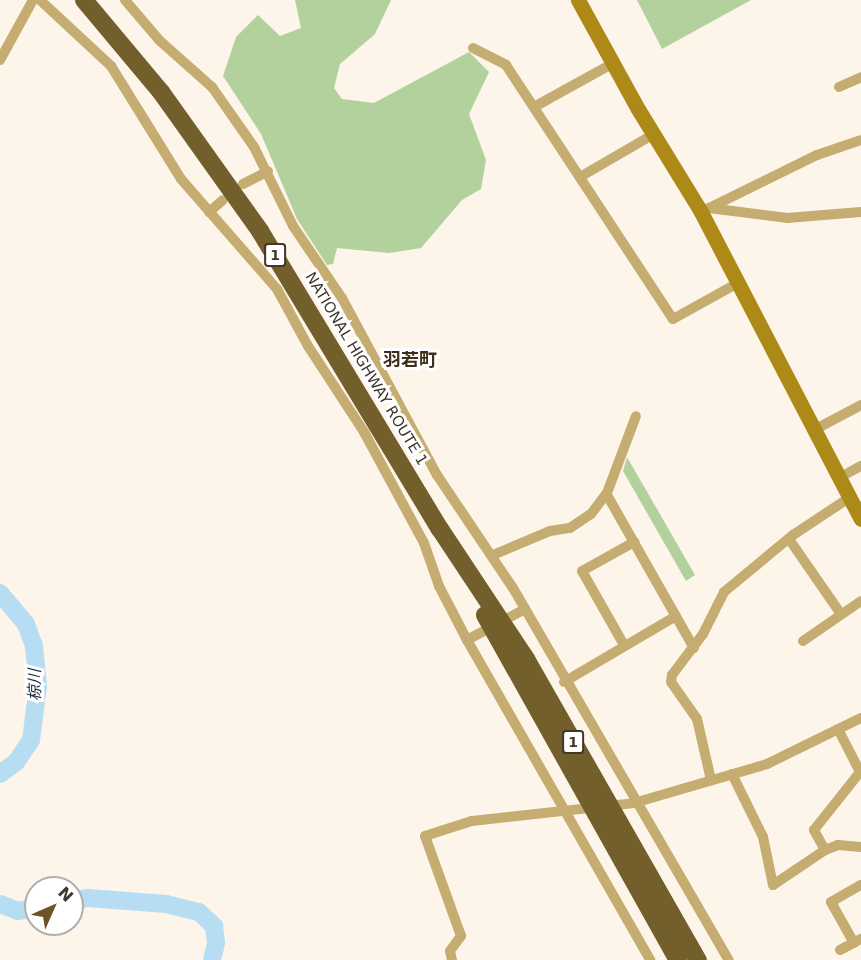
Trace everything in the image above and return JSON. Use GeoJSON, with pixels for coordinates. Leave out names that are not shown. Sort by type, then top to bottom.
{"type":"FeatureCollection","features":[{"type":"Feature","properties":{"kind":"highway","name":"NATIONAL HIGHWAY ROUTE 1"},"geometry":{"type":"LineString","coordinates":[[84,0],[161,92],[260,231],[440,528],[526,659],[698,960]]}},
{"type":"Feature","properties":{"kind":"highway","name":"NATIONAL HIGHWAY ROUTE 1"},"geometry":{"type":"LineString","coordinates":[[440,528],[512,667],[678,960]]}},
{"type":"Feature","properties":{"kind":"street"},"geometry":{"type":"LineString","coordinates":[[0,60],[33,0]]}},
{"type":"Feature","properties":{"kind":"street"},"geometry":{"type":"LineString","coordinates":[[40,0],[111,66],[158,146],[209,212],[277,289],[308,346],[364,432],[424,543],[439,586],[650,960]]}},
{"type":"Feature","properties":{"kind":"street"},"geometry":{"type":"LineString","coordinates":[[125,0],[159,40],[212,87],[268,171],[293,226],[342,298],[443,486],[493,555],[520,611],[564,682],[630,803],[724,959]]}},
{"type":"Feature","properties":{"kind":"street"},"geometry":{"type":"LineString","coordinates":[[578,0],[612,64],[654,134],[705,210],[738,283],[861,519]]}},
{"type":"Feature","properties":{"kind":"street"},"geometry":{"type":"LineString","coordinates":[[473,48],[506,64],[673,319],[738,283]]}},
{"type":"Feature","properties":{"kind":"street"},"geometry":{"type":"LineString","coordinates":[[534,107],[612,64]]}},
{"type":"Feature","properties":{"kind":"street"},"geometry":{"type":"LineString","coordinates":[[838,87],[861,77]]}},
{"type":"Feature","properties":{"kind":"street"},"geometry":{"type":"LineString","coordinates":[[580,177],[654,134]]}},
{"type":"Feature","properties":{"kind":"street"},"geometry":{"type":"LineString","coordinates":[[705,210],[817,156],[861,140]]}},
{"type":"Feature","properties":{"kind":"street"},"geometry":{"type":"LineString","coordinates":[[243,184],[268,171]]}},
{"type":"Feature","properties":{"kind":"street"},"geometry":{"type":"LineString","coordinates":[[209,212],[223,200]]}},
{"type":"Feature","properties":{"kind":"street"},"geometry":{"type":"LineString","coordinates":[[705,210],[787,218],[861,212]]}},
{"type":"Feature","properties":{"kind":"street"},"geometry":{"type":"LineString","coordinates":[[814,430],[861,405]]}},
{"type":"Feature","properties":{"kind":"street"},"geometry":{"type":"LineString","coordinates":[[493,555],[550,531],[570,528],[591,514],[607,495],[636,416]]}},
{"type":"Feature","properties":{"kind":"street"},"geometry":{"type":"LineString","coordinates":[[839,478],[861,466]]}},
{"type":"Feature","properties":{"kind":"street"},"geometry":{"type":"LineString","coordinates":[[607,495],[694,648]]}},
{"type":"Feature","properties":{"kind":"street"},"geometry":{"type":"LineString","coordinates":[[711,780],[697,719],[671,681],[677,666],[694,648],[724,592],[789,539],[849,498]]}},
{"type":"Feature","properties":{"kind":"street"},"geometry":{"type":"LineString","coordinates":[[789,539],[841,614]]}},
{"type":"Feature","properties":{"kind":"street"},"geometry":{"type":"LineString","coordinates":[[624,645],[582,571],[634,542]]}},
{"type":"Feature","properties":{"kind":"street"},"geometry":{"type":"LineString","coordinates":[[803,640],[861,601]]}},
{"type":"Feature","properties":{"kind":"street"},"geometry":{"type":"LineString","coordinates":[[469,639],[520,611]]}},
{"type":"Feature","properties":{"kind":"street"},"geometry":{"type":"LineString","coordinates":[[564,682],[676,616]]}},
{"type":"Feature","properties":{"kind":"street"},"geometry":{"type":"LineString","coordinates":[[452,960],[450,951],[461,936],[425,836],[452,824],[630,803],[767,764],[861,718]]}},
{"type":"Feature","properties":{"kind":"street"},"geometry":{"type":"LineString","coordinates":[[825,850],[814,830],[852,777],[860,772],[838,729]]}},
{"type":"Feature","properties":{"kind":"street"},"geometry":{"type":"LineString","coordinates":[[732,774],[763,837],[773,885],[825,850],[838,845],[861,847]]}},
{"type":"Feature","properties":{"kind":"street"},"geometry":{"type":"LineString","coordinates":[[840,950],[858,941],[831,902],[861,885]]}},
{"type":"Feature","properties":{"kind":"green space"},"geometry":{"type":"Polygon","coordinates":[[[295,0],[391,0],[375,34],[340,64],[334,88],[342,99],[374,103],[469,52],[489,72],[469,114],[486,160],[481,189],[462,200],[421,248],[389,253],[337,248],[333,264],[327,265],[297,219],[261,134],[223,76],[236,37],[258,15],[280,36],[301,28],[295,0]]]}},
{"type":"Feature","properties":{"kind":"green space"},"geometry":{"type":"Polygon","coordinates":[[[637,0],[751,0],[662,49],[637,0]]]}},
{"type":"Feature","properties":{"kind":"green space"},"geometry":{"type":"Polygon","coordinates":[[[627,457],[695,575],[686,581],[623,471],[627,457]]]}},
{"type":"Feature","properties":{"kind":"waterway","name":"椋川"},"geometry":{"type":"LineString","coordinates":[[0,593],[26,624],[34,646],[38,686],[31,740],[16,762],[0,774]]}},
{"type":"Feature","properties":{"kind":"waterway","name":"椋川"},"geometry":{"type":"LineString","coordinates":[[84,899],[166,904],[199,912],[214,926],[216,943],[212,960]]}},
{"type":"Feature","properties":{"kind":"waterway","name":"椋川"},"geometry":{"type":"LineString","coordinates":[[0,904],[18,911],[24,910]]}},
{"type":"Feature","properties":{"kind":"district","name":"羽若町"},"geometry":{"type":"Point","coordinates":[410,360]}}]}
